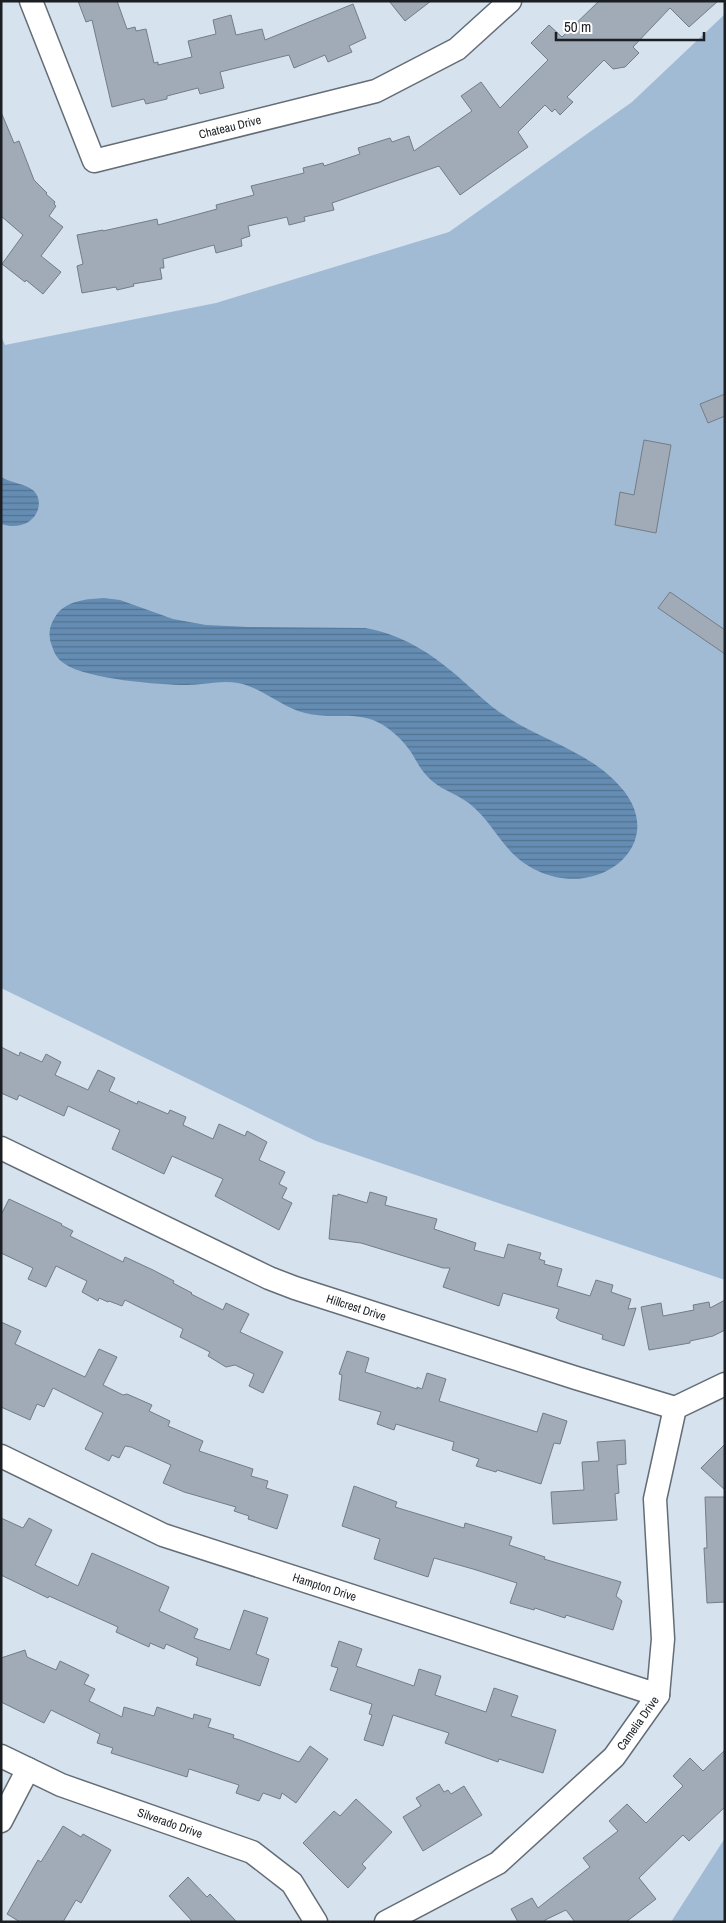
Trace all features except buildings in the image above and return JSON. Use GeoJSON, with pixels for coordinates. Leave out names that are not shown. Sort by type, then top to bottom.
{"type":"FeatureCollection","features":[{"type":"Feature","properties":{"kind":"street","name":"Chateau Drive"},"geometry":{"type":"LineString","coordinates":[[30,1],[94,161],[376,91],[457,49],[510,1]]}},
{"type":"Feature","properties":{"kind":"street","name":"Hillcrest Drive"},"geometry":{"type":"LineString","coordinates":[[1,1148],[283,1284],[676,1408]]}},
{"type":"Feature","properties":{"kind":"street"},"geometry":{"type":"LineString","coordinates":[[676,1408],[725,1384]]}},
{"type":"Feature","properties":{"kind":"street","name":"Camelia Drive"},"geometry":{"type":"LineString","coordinates":[[386,1922],[498,1864],[614,1757],[658,1695],[663,1639],[655,1499],[676,1408]]}},
{"type":"Feature","properties":{"kind":"street","name":"Hampton Drive"},"geometry":{"type":"LineString","coordinates":[[1,1456],[163,1536],[658,1695]]}},
{"type":"Feature","properties":{"kind":"street","name":"Silverado Drive"},"geometry":{"type":"LineString","coordinates":[[1,1756],[61,1784],[252,1852],[292,1883],[316,1922]]}},
{"type":"Feature","properties":{"kind":"street"},"geometry":{"type":"LineString","coordinates":[[1,1821],[28,1769]]}},
{"type":"Feature","properties":{"kind":"shaded area"},"geometry":{"type":"Polygon","coordinates":[[[725,14],[725,1280],[316,1141],[1,988],[1,336],[5,345],[216,303],[449,232],[632,102],[725,14]]]}},
{"type":"Feature","properties":{"kind":"shaded area"},"geometry":{"type":"Polygon","coordinates":[[[1,477],[34,491],[39,501],[39,506],[31,520],[18,526],[1,524],[1,477]]]}},
{"type":"Feature","properties":{"kind":"shaded area"},"geometry":{"type":"Polygon","coordinates":[[[104,598],[120,600],[173,619],[206,625],[365,628],[402,639],[424,651],[445,666],[500,712],[576,753],[614,780],[631,802],[637,823],[634,843],[623,859],[607,871],[586,878],[562,878],[538,871],[516,856],[470,804],[431,780],[401,739],[378,722],[357,716],[322,716],[305,713],[256,689],[238,683],[160,684],[89,674],[75,669],[58,658],[50,642],[50,629],[57,614],[72,603],[104,598]]]}},
{"type":"Feature","properties":{"kind":"shaded area"},"geometry":{"type":"Polygon","coordinates":[[[725,1838],[725,1922],[671,1922],[725,1838]]]}}]}
